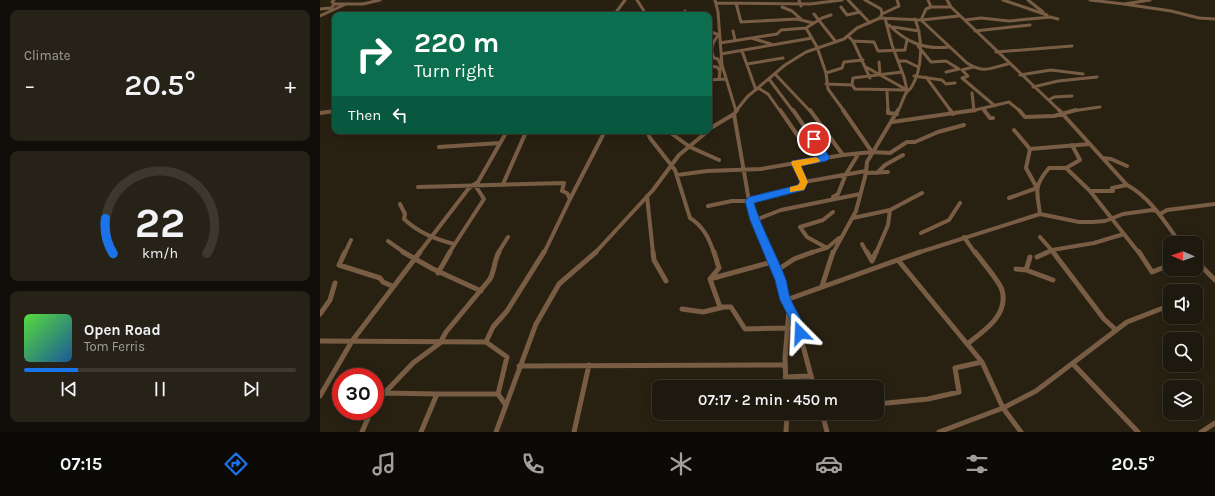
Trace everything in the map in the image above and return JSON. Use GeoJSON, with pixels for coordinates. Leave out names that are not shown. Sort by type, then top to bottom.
{"type":"FeatureCollection","features":[{"type":"Feature","properties":{"kind":"street"},"geometry":{"type":"LineString","coordinates":[[334,0],[332,2],[335,4]]}},
{"type":"Feature","properties":{"kind":"street"},"geometry":{"type":"LineString","coordinates":[[320,9],[331,8],[335,4],[380,0]]}},
{"type":"Feature","properties":{"kind":"street"},"geometry":{"type":"LineString","coordinates":[[617,12],[625,0]]}},
{"type":"Feature","properties":{"kind":"street"},"geometry":{"type":"LineString","coordinates":[[637,0],[644,11]]}},
{"type":"Feature","properties":{"kind":"street"},"geometry":{"type":"LineString","coordinates":[[799,0],[801,6]]}},
{"type":"Feature","properties":{"kind":"street"},"geometry":{"type":"LineString","coordinates":[[785,380],[789,310],[776,271],[754,220],[749,201],[735,113],[721,54],[716,2],[801,6],[818,5],[842,0]]}},
{"type":"Feature","properties":{"kind":"street"},"geometry":{"type":"LineString","coordinates":[[848,0],[870,23]]}},
{"type":"Feature","properties":{"kind":"street"},"geometry":{"type":"LineString","coordinates":[[865,0],[873,1],[880,9],[889,25],[906,41],[918,46],[934,49],[949,47]]}},
{"type":"Feature","properties":{"kind":"street"},"geometry":{"type":"LineString","coordinates":[[712,127],[735,113],[739,105],[785,65],[801,55],[836,42],[848,36],[857,28],[884,16],[899,6],[897,0]]}},
{"type":"Feature","properties":{"kind":"street"},"geometry":{"type":"LineString","coordinates":[[928,0],[931,7]]}},
{"type":"Feature","properties":{"kind":"street"},"geometry":{"type":"LineString","coordinates":[[952,0],[947,1],[950,6],[1008,64],[1063,114],[1128,185],[1140,190],[1175,236]]}},
{"type":"Feature","properties":{"kind":"street"},"geometry":{"type":"LineString","coordinates":[[1003,0],[1051,17]]}},
{"type":"Feature","properties":{"kind":"street"},"geometry":{"type":"LineString","coordinates":[[1028,0],[1047,15]]}},
{"type":"Feature","properties":{"kind":"street"},"geometry":{"type":"LineString","coordinates":[[1090,0],[1171,11],[1199,18],[1215,19]]}},
{"type":"Feature","properties":{"kind":"street"},"geometry":{"type":"LineString","coordinates":[[1124,4],[1150,0]]}},
{"type":"Feature","properties":{"kind":"street"},"geometry":{"type":"LineString","coordinates":[[736,3],[741,22],[802,20],[813,23]]}},
{"type":"Feature","properties":{"kind":"street"},"geometry":{"type":"LineString","coordinates":[[320,16],[347,4]]}},
{"type":"Feature","properties":{"kind":"street"},"geometry":{"type":"LineString","coordinates":[[778,5],[792,11],[802,20]]}},
{"type":"Feature","properties":{"kind":"street"},"geometry":{"type":"LineString","coordinates":[[921,20],[926,9],[931,7],[950,6]]}},
{"type":"Feature","properties":{"kind":"street"},"geometry":{"type":"LineString","coordinates":[[841,7],[847,15],[860,12]]}},
{"type":"Feature","properties":{"kind":"street"},"geometry":{"type":"LineString","coordinates":[[814,14],[836,42]]}},
{"type":"Feature","properties":{"kind":"street"},"geometry":{"type":"LineString","coordinates":[[720,43],[750,37],[777,34],[781,30],[806,28],[818,20],[831,15]]}},
{"type":"Feature","properties":{"kind":"street"},"geometry":{"type":"LineString","coordinates":[[884,16],[921,20],[960,16]]}},
{"type":"Feature","properties":{"kind":"street"},"geometry":{"type":"LineString","coordinates":[[965,20],[981,18],[1009,21],[1051,17],[1058,18]]}},
{"type":"Feature","properties":{"kind":"street"},"geometry":{"type":"LineString","coordinates":[[826,84],[852,85],[855,88],[887,91],[907,90],[911,88],[918,67],[918,31],[915,19]]}},
{"type":"Feature","properties":{"kind":"street"},"geometry":{"type":"LineString","coordinates":[[921,20],[949,47],[973,67],[983,70],[1008,64]]}},
{"type":"Feature","properties":{"kind":"street"},"geometry":{"type":"LineString","coordinates":[[889,25],[899,29],[918,31]]}},
{"type":"Feature","properties":{"kind":"street"},"geometry":{"type":"LineString","coordinates":[[822,286],[833,252],[840,237],[853,218],[866,172],[867,162],[897,114],[904,101],[907,90],[899,61],[890,39],[889,25]]}},
{"type":"Feature","properties":{"kind":"street"},"geometry":{"type":"LineString","coordinates":[[975,31],[1030,25]]}},
{"type":"Feature","properties":{"kind":"street"},"geometry":{"type":"LineString","coordinates":[[806,28],[817,49],[826,73],[826,84],[836,103],[872,152]]}},
{"type":"Feature","properties":{"kind":"street"},"geometry":{"type":"LineString","coordinates":[[733,31],[735,40]]}},
{"type":"Feature","properties":{"kind":"street"},"geometry":{"type":"LineString","coordinates":[[712,32],[719,33]]}},
{"type":"Feature","properties":{"kind":"street"},"geometry":{"type":"LineString","coordinates":[[712,41],[719,33]]}},
{"type":"Feature","properties":{"kind":"street"},"geometry":{"type":"LineString","coordinates":[[848,36],[853,41],[863,60],[870,78]]}},
{"type":"Feature","properties":{"kind":"street"},"geometry":{"type":"LineString","coordinates":[[750,37],[766,44],[775,45]]}},
{"type":"Feature","properties":{"kind":"street"},"geometry":{"type":"LineString","coordinates":[[721,54],[812,38]]}},
{"type":"Feature","properties":{"kind":"street"},"geometry":{"type":"LineString","coordinates":[[853,41],[874,42],[878,51],[894,51],[905,50],[906,41]]}},
{"type":"Feature","properties":{"kind":"street"},"geometry":{"type":"LineString","coordinates":[[918,46],[931,62],[944,60],[954,64],[968,76],[962,78],[995,106]]}},
{"type":"Feature","properties":{"kind":"street"},"geometry":{"type":"LineString","coordinates":[[996,52],[1072,46]]}},
{"type":"Feature","properties":{"kind":"street"},"geometry":{"type":"LineString","coordinates":[[742,51],[757,89],[768,94],[798,136],[810,133]]}},
{"type":"Feature","properties":{"kind":"street"},"geometry":{"type":"LineString","coordinates":[[712,55],[714,58],[718,59],[721,66],[719,79]]}},
{"type":"Feature","properties":{"kind":"street"},"geometry":{"type":"LineString","coordinates":[[747,64],[783,58]]}},
{"type":"Feature","properties":{"kind":"street"},"geometry":{"type":"LineString","coordinates":[[826,73],[842,68],[844,62],[863,60]]}},
{"type":"Feature","properties":{"kind":"street"},"geometry":{"type":"LineString","coordinates":[[899,61],[906,61],[918,67]]}},
{"type":"Feature","properties":{"kind":"street"},"geometry":{"type":"LineString","coordinates":[[879,62],[879,74]]}},
{"type":"Feature","properties":{"kind":"street"},"geometry":{"type":"LineString","coordinates":[[712,66],[717,66],[720,71]]}},
{"type":"Feature","properties":{"kind":"street"},"geometry":{"type":"LineString","coordinates":[[866,67],[907,90]]}},
{"type":"Feature","properties":{"kind":"street"},"geometry":{"type":"LineString","coordinates":[[946,72],[973,67]]}},
{"type":"Feature","properties":{"kind":"street"},"geometry":{"type":"LineString","coordinates":[[1020,75],[1028,72],[1063,70],[1083,74]]}},
{"type":"Feature","properties":{"kind":"street"},"geometry":{"type":"LineString","coordinates":[[951,71],[953,72],[952,75]]}},
{"type":"Feature","properties":{"kind":"street"},"geometry":{"type":"LineString","coordinates":[[852,85],[853,78],[870,78],[879,74],[902,72]]}},
{"type":"Feature","properties":{"kind":"street"},"geometry":{"type":"LineString","coordinates":[[775,74],[811,112],[843,155]]}},
{"type":"Feature","properties":{"kind":"street"},"geometry":{"type":"LineString","coordinates":[[914,76],[942,80],[946,84],[955,83]]}},
{"type":"Feature","properties":{"kind":"street"},"geometry":{"type":"LineString","coordinates":[[926,77],[953,114]]}},
{"type":"Feature","properties":{"kind":"street"},"geometry":{"type":"LineString","coordinates":[[1033,86],[1058,81],[1097,78]]}},
{"type":"Feature","properties":{"kind":"street"},"geometry":{"type":"LineString","coordinates":[[712,80],[726,79]]}},
{"type":"Feature","properties":{"kind":"street"},"geometry":{"type":"LineString","coordinates":[[769,79],[810,133],[826,158]]}},
{"type":"Feature","properties":{"kind":"street"},"geometry":{"type":"LineString","coordinates":[[887,91],[888,113],[897,114]]}},
{"type":"Feature","properties":{"kind":"street"},"geometry":{"type":"LineString","coordinates":[[972,93],[971,96],[974,111]]}},
{"type":"Feature","properties":{"kind":"street"},"geometry":{"type":"LineString","coordinates":[[1049,100],[1054,97],[1072,96]]}},
{"type":"Feature","properties":{"kind":"street"},"geometry":{"type":"LineString","coordinates":[[892,122],[974,111],[1011,102],[1025,117],[1063,114],[1086,107],[1100,107]]}},
{"type":"Feature","properties":{"kind":"street"},"geometry":{"type":"LineString","coordinates":[[984,109],[990,118],[992,118]]}},
{"type":"Feature","properties":{"kind":"street"},"geometry":{"type":"LineString","coordinates":[[320,113],[332,111]]}},
{"type":"Feature","properties":{"kind":"street"},"geometry":{"type":"LineString","coordinates":[[677,175],[707,171],[744,170],[859,153],[890,153],[906,142],[915,142],[938,132],[964,125]]}},
{"type":"Feature","properties":{"kind":"street"},"geometry":{"type":"LineString","coordinates":[[1014,130],[1030,149]]}},
{"type":"Feature","properties":{"kind":"street"},"geometry":{"type":"LineString","coordinates":[[320,396],[351,342],[392,286],[415,260],[469,188],[475,185],[505,134]]}},
{"type":"Feature","properties":{"kind":"street"},"geometry":{"type":"LineString","coordinates":[[503,184],[525,134]]}},
{"type":"Feature","properties":{"kind":"street"},"geometry":{"type":"LineString","coordinates":[[486,342],[494,327],[507,311],[538,264],[603,134]]}},
{"type":"Feature","properties":{"kind":"street"},"geometry":{"type":"LineString","coordinates":[[648,134],[677,175],[678,184],[690,218],[704,228],[719,268],[710,279]]}},
{"type":"Feature","properties":{"kind":"street"},"geometry":{"type":"LineString","coordinates":[[672,134],[690,147],[719,160]]}},
{"type":"Feature","properties":{"kind":"street"},"geometry":{"type":"LineString","coordinates":[[496,432],[519,366],[536,324],[559,284],[588,261],[672,167],[679,155],[704,134]]}},
{"type":"Feature","properties":{"kind":"street"},"geometry":{"type":"LineString","coordinates":[[439,146],[500,143]]}},
{"type":"Feature","properties":{"kind":"street"},"geometry":{"type":"LineString","coordinates":[[1030,149],[1090,144]]}},
{"type":"Feature","properties":{"kind":"street"},"geometry":{"type":"LineString","coordinates":[[1040,214],[1037,188],[1038,180],[1049,168],[1066,168],[1080,160],[1072,145]]}},
{"type":"Feature","properties":{"kind":"street"},"geometry":{"type":"LineString","coordinates":[[1030,149],[1026,168],[1037,188]]}},
{"type":"Feature","properties":{"kind":"street"},"geometry":{"type":"LineString","coordinates":[[830,199],[838,194],[846,174],[859,153]]}},
{"type":"Feature","properties":{"kind":"street"},"geometry":{"type":"LineString","coordinates":[[877,173],[885,165],[903,155]]}},
{"type":"Feature","properties":{"kind":"street"},"geometry":{"type":"LineString","coordinates":[[1102,158],[1112,159],[1127,166]]}},
{"type":"Feature","properties":{"kind":"street"},"geometry":{"type":"LineString","coordinates":[[795,163],[804,182]]}},
{"type":"Feature","properties":{"kind":"street"},"geometry":{"type":"LineString","coordinates":[[1066,168],[1078,182],[1090,191],[1152,272],[1163,268]]}},
{"type":"Feature","properties":{"kind":"street"},"geometry":{"type":"LineString","coordinates":[[804,182],[846,174],[888,172]]}},
{"type":"Feature","properties":{"kind":"street"},"geometry":{"type":"LineString","coordinates":[[418,187],[564,182],[562,191],[567,193],[570,199]]}},
{"type":"Feature","properties":{"kind":"street"},"geometry":{"type":"LineString","coordinates":[[708,206],[732,201],[749,201],[801,188],[804,182]]}},
{"type":"Feature","properties":{"kind":"street"},"geometry":{"type":"LineString","coordinates":[[438,273],[454,244],[482,204],[484,199],[475,185]]}},
{"type":"Feature","properties":{"kind":"street"},"geometry":{"type":"LineString","coordinates":[[1090,191],[1113,191],[1112,188],[1128,185]]}},
{"type":"Feature","properties":{"kind":"street"},"geometry":{"type":"LineString","coordinates":[[1009,198],[1037,188]]}},
{"type":"Feature","properties":{"kind":"street"},"geometry":{"type":"LineString","coordinates":[[853,218],[890,210],[922,193]]}},
{"type":"Feature","properties":{"kind":"street"},"geometry":{"type":"LineString","coordinates":[[754,220],[781,210],[860,194]]}},
{"type":"Feature","properties":{"kind":"street"},"geometry":{"type":"LineString","coordinates":[[647,196],[654,260],[666,281]]}},
{"type":"Feature","properties":{"kind":"street"},"geometry":{"type":"LineString","coordinates":[[921,233],[949,220],[960,203]]}},
{"type":"Feature","properties":{"kind":"street"},"geometry":{"type":"LineString","coordinates":[[400,204],[405,214],[404,218],[412,227],[431,239],[454,244]]}},
{"type":"Feature","properties":{"kind":"street"},"geometry":{"type":"LineString","coordinates":[[786,300],[964,237],[999,228],[1040,214],[1079,222],[1105,221],[1123,214],[1152,210],[1158,212],[1215,204]]}},
{"type":"Feature","properties":{"kind":"street"},"geometry":{"type":"LineString","coordinates":[[862,244],[872,261],[888,225],[890,210]]}},
{"type":"Feature","properties":{"kind":"street"},"geometry":{"type":"LineString","coordinates":[[827,248],[807,237],[800,227],[823,220],[833,212]]}},
{"type":"Feature","properties":{"kind":"street"},"geometry":{"type":"LineString","coordinates":[[1037,257],[1052,250],[1094,243],[1124,234]]}},
{"type":"Feature","properties":{"kind":"street"},"geometry":{"type":"LineString","coordinates":[[384,393],[413,363],[440,342],[446,332],[490,280],[494,271],[495,258],[508,237]]}},
{"type":"Feature","properties":{"kind":"street"},"geometry":{"type":"LineString","coordinates":[[776,271],[788,261],[807,253],[827,248],[840,237]]}},
{"type":"Feature","properties":{"kind":"street"},"geometry":{"type":"LineString","coordinates":[[964,237],[1002,289],[1003,298],[1002,308],[996,320],[967,344]]}},
{"type":"Feature","properties":{"kind":"street"},"geometry":{"type":"LineString","coordinates":[[1040,237],[1052,250],[1104,319],[1116,330]]}},
{"type":"Feature","properties":{"kind":"street"},"geometry":{"type":"LineString","coordinates":[[351,240],[339,265],[380,278],[383,282],[392,286]]}},
{"type":"Feature","properties":{"kind":"street"},"geometry":{"type":"LineString","coordinates":[[388,241],[415,260],[438,273],[480,291]]}},
{"type":"Feature","properties":{"kind":"street"},"geometry":{"type":"LineString","coordinates":[[1026,270],[1030,257]]}},
{"type":"Feature","properties":{"kind":"street"},"geometry":{"type":"LineString","coordinates":[[898,260],[921,286],[950,325],[982,362],[1003,408],[1021,432]]}},
{"type":"Feature","properties":{"kind":"street"},"geometry":{"type":"LineString","coordinates":[[710,279],[772,262]]}},
{"type":"Feature","properties":{"kind":"street"},"geometry":{"type":"LineString","coordinates":[[1203,268],[1215,280]]}},
{"type":"Feature","properties":{"kind":"street"},"geometry":{"type":"LineString","coordinates":[[1016,269],[1026,270],[1053,280]]}},
{"type":"Feature","properties":{"kind":"street"},"geometry":{"type":"LineString","coordinates":[[710,279],[720,306],[731,307],[745,329],[789,328]]}},
{"type":"Feature","properties":{"kind":"street"},"geometry":{"type":"LineString","coordinates":[[320,314],[330,300],[335,283]]}},
{"type":"Feature","properties":{"kind":"street"},"geometry":{"type":"LineString","coordinates":[[682,309],[696,313],[710,313],[725,307]]}},
{"type":"Feature","properties":{"kind":"street"},"geometry":{"type":"LineString","coordinates":[[939,432],[1003,408],[1036,391],[1116,330],[1138,316],[1163,308]]}},
{"type":"Feature","properties":{"kind":"street"},"geometry":{"type":"LineString","coordinates":[[789,310],[796,320],[813,380]]}},
{"type":"Feature","properties":{"kind":"street"},"geometry":{"type":"LineString","coordinates":[[320,341],[486,342],[507,357],[498,394],[505,404]]}},
{"type":"Feature","properties":{"kind":"street"},"geometry":{"type":"LineString","coordinates":[[884,403],[928,399],[959,392],[955,368],[982,362]]}},
{"type":"Feature","properties":{"kind":"street"},"geometry":{"type":"LineString","coordinates":[[1073,364],[1138,432]]}},
{"type":"Feature","properties":{"kind":"street"},"geometry":{"type":"LineString","coordinates":[[574,432],[589,365]]}},
{"type":"Feature","properties":{"kind":"street"},"geometry":{"type":"LineString","coordinates":[[519,366],[783,365],[785,367]]}},
{"type":"Feature","properties":{"kind":"street"},"geometry":{"type":"LineString","coordinates":[[785,377],[812,376]]}},
{"type":"Feature","properties":{"kind":"street"},"geometry":{"type":"LineString","coordinates":[[384,393],[498,394]]}},
{"type":"Feature","properties":{"kind":"street"},"geometry":{"type":"LineString","coordinates":[[422,432],[437,394]]}},
{"type":"Feature","properties":{"kind":"street"},"geometry":{"type":"LineString","coordinates":[[362,432],[367,420]]}},
{"type":"Feature","properties":{"kind":"street"},"geometry":{"type":"LineString","coordinates":[[786,432],[787,420]]}},
{"type":"Feature","properties":{"kind":"street"},"geometry":{"type":"LineString","coordinates":[[824,420],[827,432]]}},
{"type":"Feature","properties":{"kind":"street"},"geometry":{"type":"LineString","coordinates":[[1201,432],[1215,423]]}},
{"type":"Feature","properties":{"kind":"slow traffic"},"geometry":{"type":"LineString","coordinates":[[794,189],[801,188],[804,182],[795,163],[816,160]]}},
{"type":"Feature","properties":{"kind":"route"},"geometry":{"type":"LineString","coordinates":[[800,333],[796,320],[789,310],[780,280],[754,220],[749,201],[801,188],[804,182],[795,163],[826,158],[814,139]]}}]}
